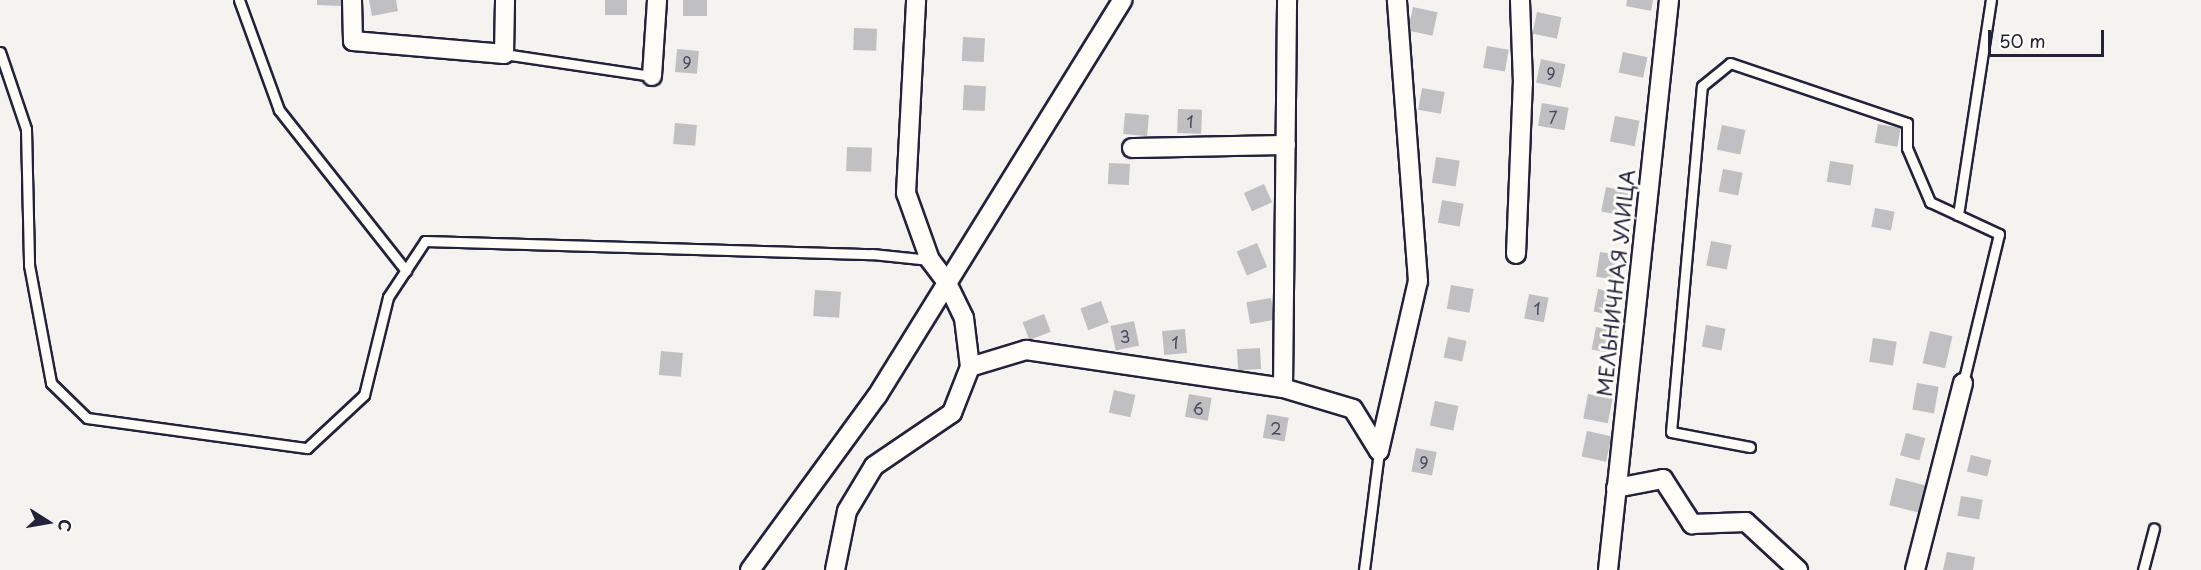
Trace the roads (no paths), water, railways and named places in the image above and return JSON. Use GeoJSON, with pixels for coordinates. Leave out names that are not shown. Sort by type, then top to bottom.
{"type":"FeatureCollection","features":[{"type":"Feature","properties":{"kind":"street"},"geometry":{"type":"LineString","coordinates":[[352,0],[353,41],[504,54],[505,0]]}},
{"type":"Feature","properties":{"kind":"street"},"geometry":{"type":"LineString","coordinates":[[652,76],[657,0]]}},
{"type":"Feature","properties":{"kind":"street"},"geometry":{"type":"LineString","coordinates":[[835,570],[847,511],[874,466],[952,414],[970,367],[964,318],[946,280],[930,260],[906,193],[916,0]]}},
{"type":"Feature","properties":{"kind":"street"},"geometry":{"type":"LineString","coordinates":[[750,570],[877,396],[946,280],[1123,0]]}},
{"type":"Feature","properties":{"kind":"street"},"geometry":{"type":"LineString","coordinates":[[1283,388],[1287,0]]}},
{"type":"Feature","properties":{"kind":"street"},"geometry":{"type":"LineString","coordinates":[[1379,451],[1418,281],[1397,0]]}},
{"type":"Feature","properties":{"kind":"street"},"geometry":{"type":"LineString","coordinates":[[1516,254],[1522,83],[1520,0]]}},
{"type":"Feature","properties":{"kind":"street","name":"МЕЛЬНИЧНАЯ УЛИЦА"},"geometry":{"type":"LineString","coordinates":[[1608,570],[1669,0]]}},
{"type":"Feature","properties":{"kind":"street"},"geometry":{"type":"LineString","coordinates":[[1132,148],[1286,145]]}},
{"type":"Feature","properties":{"kind":"street"},"geometry":{"type":"LineString","coordinates":[[970,367],[1026,350],[1283,388],[1353,409],[1379,451]]}},
{"type":"Feature","properties":{"kind":"street"},"geometry":{"type":"LineString","coordinates":[[1915,570],[1963,383]]}},
{"type":"Feature","properties":{"kind":"street"},"geometry":{"type":"LineString","coordinates":[[1616,488],[1663,479],[1692,524],[1746,522],[1798,570]]}},
{"type":"Feature","properties":{"kind":"lane"},"geometry":{"type":"LineString","coordinates":[[239,0],[279,110],[406,271]]}},
{"type":"Feature","properties":{"kind":"lane"},"geometry":{"type":"LineString","coordinates":[[1958,215],[1991,0]]}},
{"type":"Feature","properties":{"kind":"lane"},"geometry":{"type":"LineString","coordinates":[[0,52],[26,129],[29,265],[51,383],[87,418],[307,448],[364,395],[388,297],[425,241],[872,254],[930,260]]}},
{"type":"Feature","properties":{"kind":"lane"},"geometry":{"type":"LineString","coordinates":[[504,54],[652,76]]}},
{"type":"Feature","properties":{"kind":"lane"},"geometry":{"type":"LineString","coordinates":[[1750,447],[1671,432],[1702,86],[1730,63],[1907,123],[1907,148],[1930,202],[2000,234],[1963,383]]}},
{"type":"Feature","properties":{"kind":"lane"},"geometry":{"type":"LineString","coordinates":[[1364,570],[1379,451]]}},
{"type":"Feature","properties":{"kind":"lane"},"geometry":{"type":"LineString","coordinates":[[2143,570],[2154,528]]}}]}
